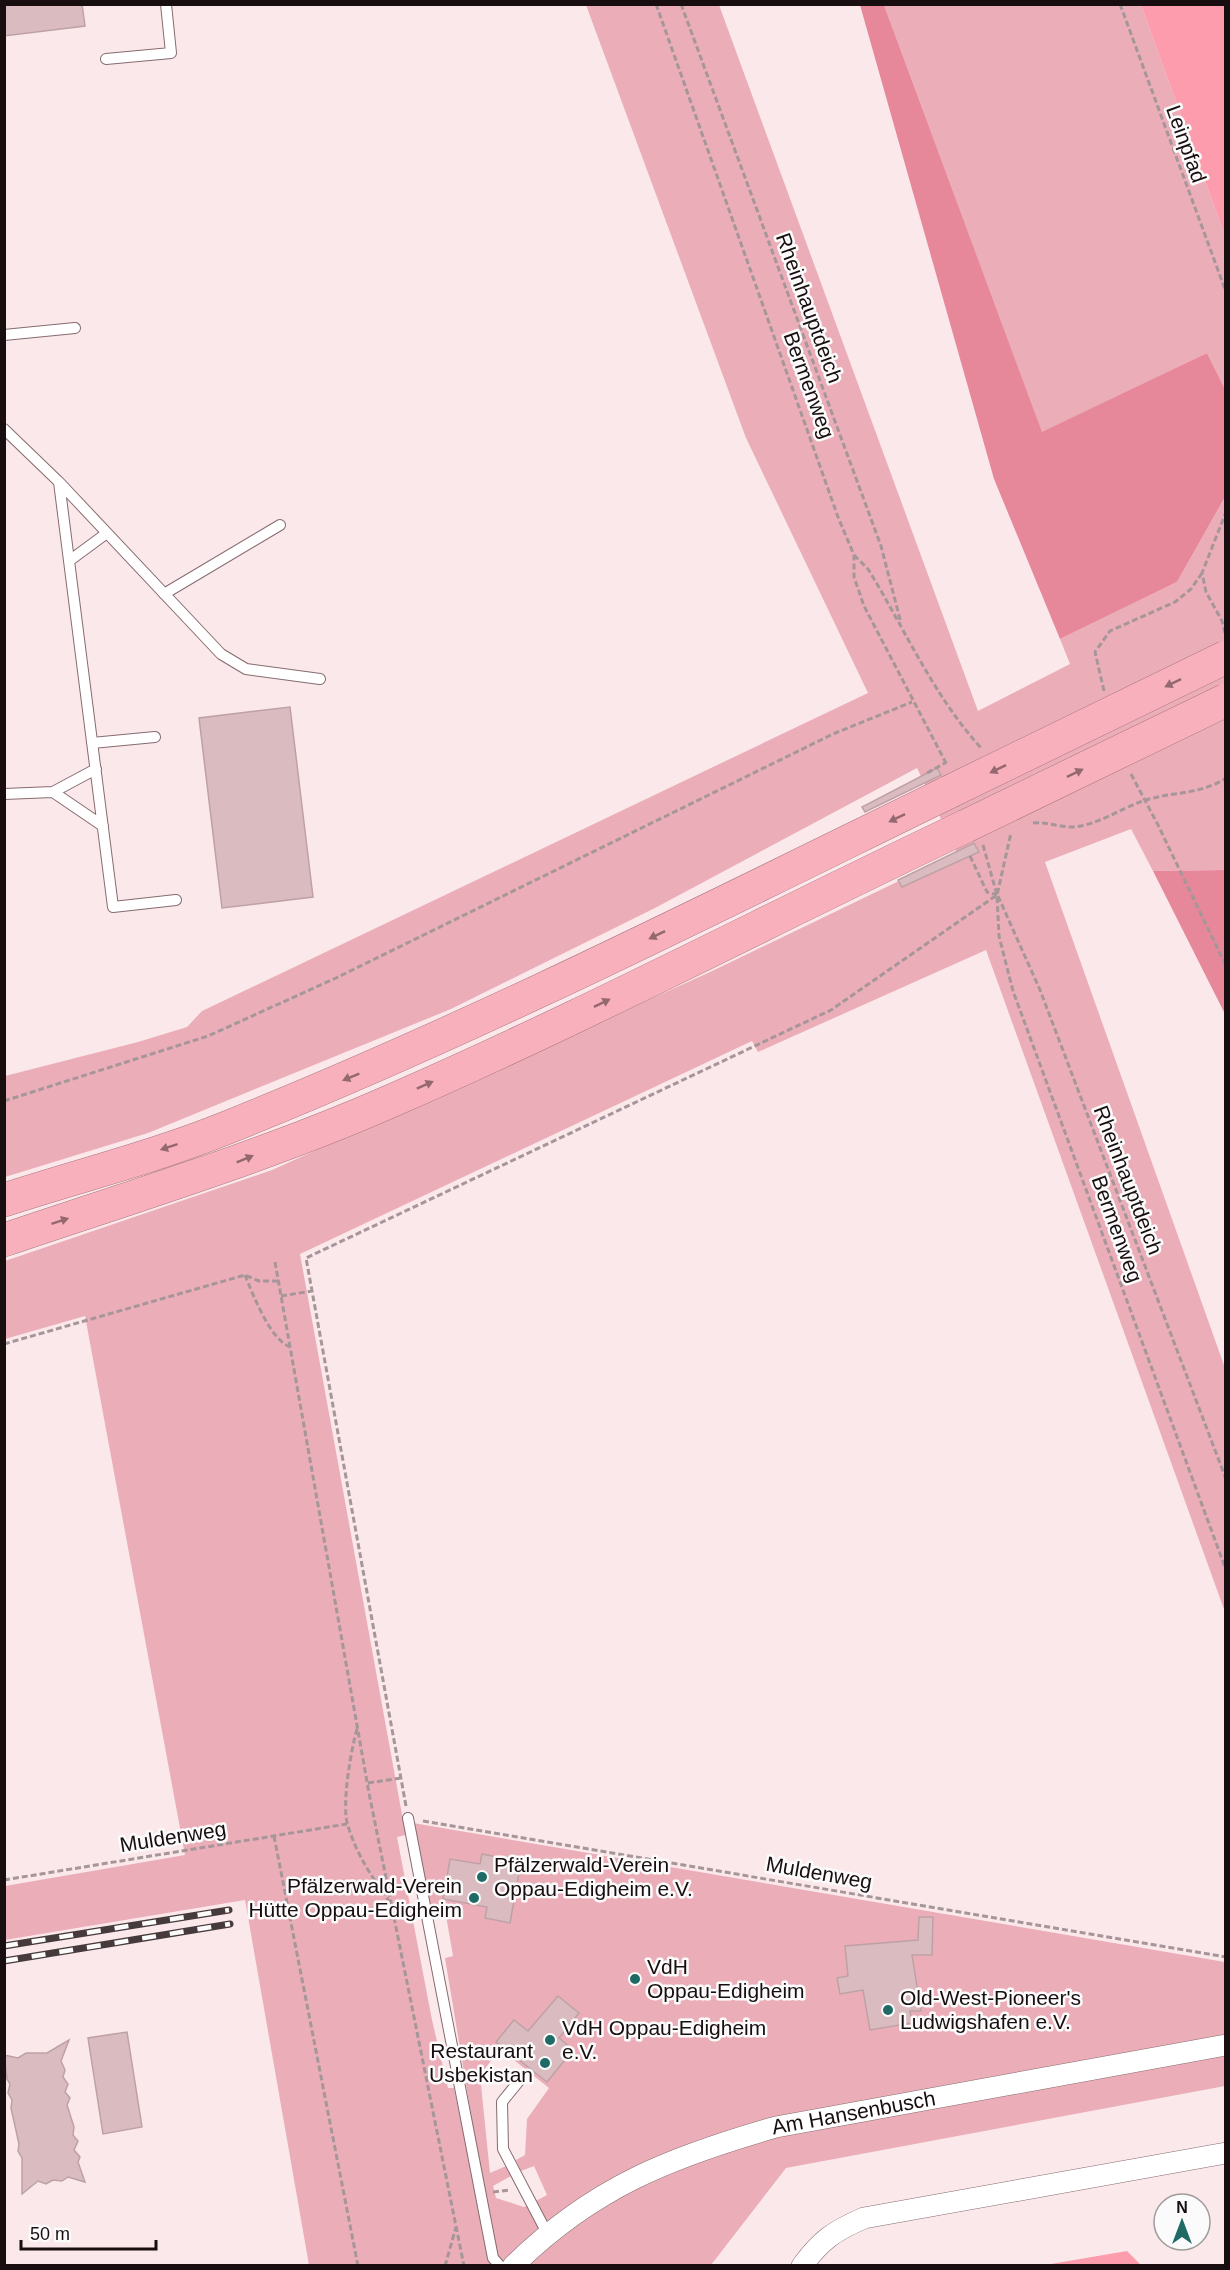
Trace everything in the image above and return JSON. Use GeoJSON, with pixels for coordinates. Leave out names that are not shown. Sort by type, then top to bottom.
{"type":"FeatureCollection","features":[{"type":"Feature","properties":{"kind":"highway"},"geometry":{"type":"LineString","coordinates":[[4,1200],[223,1129],[374,1067],[500,1011],[942,774],[1226,657]]}},
{"type":"Feature","properties":{"kind":"highway"},"geometry":{"type":"LineString","coordinates":[[4,1240],[232,1164],[389,1102],[968,841],[1226,700]]}},
{"type":"Feature","properties":{"kind":"street","name":"Am Hansenbusch"},"geometry":{"type":"LineString","coordinates":[[513,2265],[547,2232],[636,2176],[703,2148],[776,2127],[1226,2045]]}},
{"type":"Feature","properties":{"kind":"street"},"geometry":{"type":"LineString","coordinates":[[802,2265],[818,2245],[835,2230],[864,2218],[1226,2153]]}},
{"type":"Feature","properties":{"kind":"lane"},"geometry":{"type":"LineString","coordinates":[[106,59],[171,53],[166,4]]}},
{"type":"Feature","properties":{"kind":"lane"},"geometry":{"type":"LineString","coordinates":[[4,335],[75,328]]}},
{"type":"Feature","properties":{"kind":"lane"},"geometry":{"type":"LineString","coordinates":[[4,429],[59,482],[221,654],[246,669],[320,679]]}},
{"type":"Feature","properties":{"kind":"lane"},"geometry":{"type":"LineString","coordinates":[[59,482],[114,907],[176,900]]}},
{"type":"Feature","properties":{"kind":"lane"},"geometry":{"type":"LineString","coordinates":[[164,594],[280,525]]}},
{"type":"Feature","properties":{"kind":"lane"},"geometry":{"type":"LineString","coordinates":[[69,561],[107,533]]}},
{"type":"Feature","properties":{"kind":"lane"},"geometry":{"type":"LineString","coordinates":[[92,743],[155,736]]}},
{"type":"Feature","properties":{"kind":"lane"},"geometry":{"type":"LineString","coordinates":[[4,794],[53,792],[96,769]]}},
{"type":"Feature","properties":{"kind":"lane"},"geometry":{"type":"LineString","coordinates":[[53,792],[103,826]]}},
{"type":"Feature","properties":{"kind":"lane"},"geometry":{"type":"LineString","coordinates":[[408,1818],[479,2194],[493,2258],[500,2265]]}},
{"type":"Feature","properties":{"kind":"lane"},"geometry":{"type":"LineString","coordinates":[[519,2081],[502,2102],[504,2148],[547,2232]]}},
{"type":"Feature","properties":{"kind":"path","name":"Bermenweg"},"geometry":{"type":"LineString","coordinates":[[656,4],[838,518],[854,555],[854,577],[864,606],[912,702],[942,774]]}},
{"type":"Feature","properties":{"kind":"path","name":"Rheinhauptdeich"},"geometry":{"type":"LineString","coordinates":[[681,4],[881,546],[902,623]]}},
{"type":"Feature","properties":{"kind":"path","name":"Leinpfad"},"geometry":{"type":"LineString","coordinates":[[1120,4],[1226,292]]}},
{"type":"Feature","properties":{"kind":"path"},"geometry":{"type":"LineString","coordinates":[[1226,512],[1202,573],[1206,592],[1222,621],[1226,634]]}},
{"type":"Feature","properties":{"kind":"path"},"geometry":{"type":"LineString","coordinates":[[854,555],[868,568],[902,623],[942,697],[966,732]]}},
{"type":"Feature","properties":{"kind":"path"},"geometry":{"type":"LineString","coordinates":[[4,1101],[208,1036],[399,948],[833,734],[912,702]]}},
{"type":"Feature","properties":{"kind":"path"},"geometry":{"type":"LineString","coordinates":[[1031,823],[1047,822],[1070,826],[1090,824],[1143,801],[1202,791],[1226,778]]}},
{"type":"Feature","properties":{"kind":"path"},"geometry":{"type":"LineString","coordinates":[[1143,801],[1158,825],[1226,966]]}},
{"type":"Feature","properties":{"kind":"path","name":"Bermenweg"},"geometry":{"type":"LineString","coordinates":[[1016,830],[1009,834],[997,895],[999,936],[1013,991],[1226,1570]]}},
{"type":"Feature","properties":{"kind":"path","name":"Rheinhauptdeich"},"geometry":{"type":"LineString","coordinates":[[968,841],[987,892],[997,895],[1040,990],[1226,1479]]}},
{"type":"Feature","properties":{"kind":"path"},"geometry":{"type":"LineString","coordinates":[[408,1818],[306,1258],[831,1010],[997,895]]}},
{"type":"Feature","properties":{"kind":"path"},"geometry":{"type":"LineString","coordinates":[[275,1262],[368,1783],[465,2265]]}},
{"type":"Feature","properties":{"kind":"path"},"geometry":{"type":"LineString","coordinates":[[4,1344],[245,1275],[259,1281],[278,1281]]}},
{"type":"Feature","properties":{"kind":"path"},"geometry":{"type":"LineString","coordinates":[[245,1275],[254,1297],[281,1343],[290,1347]]}},
{"type":"Feature","properties":{"kind":"path"},"geometry":{"type":"LineString","coordinates":[[281,1296],[312,1291]]}},
{"type":"Feature","properties":{"kind":"path"},"geometry":{"type":"LineString","coordinates":[[358,1726],[350,1755],[347,1824],[365,1868],[392,1906]]}},
{"type":"Feature","properties":{"kind":"path"},"geometry":{"type":"LineString","coordinates":[[368,1783],[401,1778]]}},
{"type":"Feature","properties":{"kind":"path","name":"Muldenweg"},"geometry":{"type":"LineString","coordinates":[[408,1818],[1226,1957]]}},
{"type":"Feature","properties":{"kind":"path","name":"Muldenweg"},"geometry":{"type":"LineString","coordinates":[[4,1880],[347,1824]]}},
{"type":"Feature","properties":{"kind":"path"},"geometry":{"type":"LineString","coordinates":[[274,1836],[358,2265]]}},
{"type":"Feature","properties":{"kind":"path"},"geometry":{"type":"LineString","coordinates":[[479,2194],[524,2187]]}},
{"type":"Feature","properties":{"kind":"path"},"geometry":{"type":"LineString","coordinates":[[445,2265],[457,2227]]}},
{"type":"Feature","properties":{"kind":"shaded area"},"geometry":{"type":"Polygon","coordinates":[[[586,5],[719,5],[978,711],[1070,664],[1060,639],[1177,582],[1225,497],[1225,870],[1153,871],[1131,829],[1045,862],[1225,1368],[1225,1612],[986,950],[758,1052],[752,1041],[300,1254],[406,1835],[397,1837],[432,2020],[448,2088],[454,2088],[492,2265],[309,2265],[245,1900],[5,1940],[5,1886],[185,1855],[85,1316],[5,1339],[5,1261],[272,1170],[710,972],[957,853],[917,768],[655,908],[451,1009],[148,1133],[5,1177],[5,1076],[187,1027],[202,1011],[868,693],[746,438],[586,5]]]}},
{"type":"Feature","properties":{"kind":"shaded area"},"geometry":{"type":"Polygon","coordinates":[[[860,5],[884,5],[1042,432],[1207,353],[1225,389],[1225,497],[1177,582],[1060,639],[994,479],[860,5]]]}},
{"type":"Feature","properties":{"kind":"shaded area"},"geometry":{"type":"Polygon","coordinates":[[[884,5],[1141,5],[1225,236],[1225,389],[1207,353],[1042,433],[884,5]]]}},
{"type":"Feature","properties":{"kind":"shaded area"},"geometry":{"type":"Polygon","coordinates":[[[1141,5],[1225,5],[1225,236],[1141,5]]]}},
{"type":"Feature","properties":{"kind":"shaded area"},"geometry":{"type":"Polygon","coordinates":[[[1226,870],[1225,1014],[1153,871],[1226,870]]]}},
{"type":"Feature","properties":{"kind":"shaded area"},"geometry":{"type":"Polygon","coordinates":[[[413,1823],[1225,1962],[1225,2086],[786,2168],[711,2265],[496,2265],[445,1958],[453,1956],[444,1904],[429,1907],[413,1823]],[[500,2049],[480,2075],[490,2173],[506,2166],[511,2176],[493,2186],[496,2198],[524,2207],[547,2195],[534,2166],[521,2171],[516,2160],[525,2155],[527,2119],[549,2088],[500,2049]]]}},
{"type":"Feature","properties":{"kind":"shaded area"},"geometry":{"type":"Polygon","coordinates":[[[1127,2251],[1141,2265],[1045,2265],[1127,2251]]]}},
{"type":"Feature","properties":{"kind":"building"},"geometry":{"type":"Polygon","coordinates":[[[4,4],[82,4],[85,26],[4,36],[4,4]]]}},
{"type":"Feature","properties":{"kind":"building"},"geometry":{"type":"Polygon","coordinates":[[[290,707],[313,897],[222,908],[199,718],[290,707]]]}},
{"type":"Feature","properties":{"kind":"building"},"geometry":{"type":"Polygon","coordinates":[[[937,768],[941,775],[865,812],[862,807],[937,768]]]}},
{"type":"Feature","properties":{"kind":"building"},"geometry":{"type":"Polygon","coordinates":[[[974,843],[979,852],[902,887],[898,880],[974,843]]]}},
{"type":"Feature","properties":{"kind":"building","name":"Pfälzerwald-Verein Oppau-Edigheim e.V."},"geometry":{"type":"Polygon","coordinates":[[[482,1854],[521,1862],[510,1923],[485,1918],[487,1907],[443,1899],[450,1859],[480,1864],[482,1854]]]}},
{"type":"Feature","properties":{"kind":"building"},"geometry":{"type":"Polygon","coordinates":[[[919,1917],[933,1917],[932,1955],[912,1955],[921,2011],[910,2011],[912,2023],[870,2030],[863,1990],[840,1994],[837,1978],[848,1976],[845,1946],[918,1940],[919,1917]]]}},
{"type":"Feature","properties":{"kind":"building","name":"VdH Oppau-Edigheim e.V."},"geometry":{"type":"Polygon","coordinates":[[[558,1996],[579,2013],[559,2038],[573,2050],[547,2082],[496,2042],[514,2020],[528,2031],[558,1996]]]}},
{"type":"Feature","properties":{"kind":"building"},"geometry":{"type":"Polygon","coordinates":[[[127,2032],[142,2127],[103,2134],[88,2038],[127,2032]]]}},
{"type":"Feature","properties":{"kind":"building"},"geometry":{"type":"Polygon","coordinates":[[[69,2040],[61,2061],[65,2070],[63,2077],[68,2084],[65,2092],[70,2098],[67,2105],[74,2127],[73,2135],[78,2141],[74,2150],[80,2157],[78,2162],[85,2182],[68,2177],[62,2181],[53,2180],[46,2184],[38,2181],[22,2194],[22,2158],[18,2151],[19,2144],[11,2108],[12,2100],[8,2093],[10,2084],[7,2079],[4,2055],[18,2058],[26,2053],[47,2053],[69,2040]]]}},
{"type":"Feature","properties":{"kind":"railway"},"geometry":{"type":"LineString","coordinates":[[4,1946],[229,1910]]}},
{"type":"Feature","properties":{"kind":"railway"},"geometry":{"type":"LineString","coordinates":[[4,1961],[230,1924]]}},
{"type":"Feature","properties":{"kind":"place","name":"Pfälzerwald-Verein Oppau-Edigheim e.V."},"geometry":{"type":"Point","coordinates":[482,1877]}},
{"type":"Feature","properties":{"kind":"place","name":"Pfälzerwald-Verein Hütte Oppau-Edigheim"},"geometry":{"type":"Point","coordinates":[474,1898]}},
{"type":"Feature","properties":{"kind":"place","name":"VdH Oppau-Edigheim"},"geometry":{"type":"Point","coordinates":[635,1979]}},
{"type":"Feature","properties":{"kind":"place","name":"Old-West-Pioneer's Ludwigshafen e.V."},"geometry":{"type":"Point","coordinates":[888,2010]}},
{"type":"Feature","properties":{"kind":"place","name":"VdH Oppau-Edigheim e.V."},"geometry":{"type":"Point","coordinates":[550,2040]}},
{"type":"Feature","properties":{"kind":"place","name":"Restaurant Usbekistan"},"geometry":{"type":"Point","coordinates":[545,2063]}}]}
